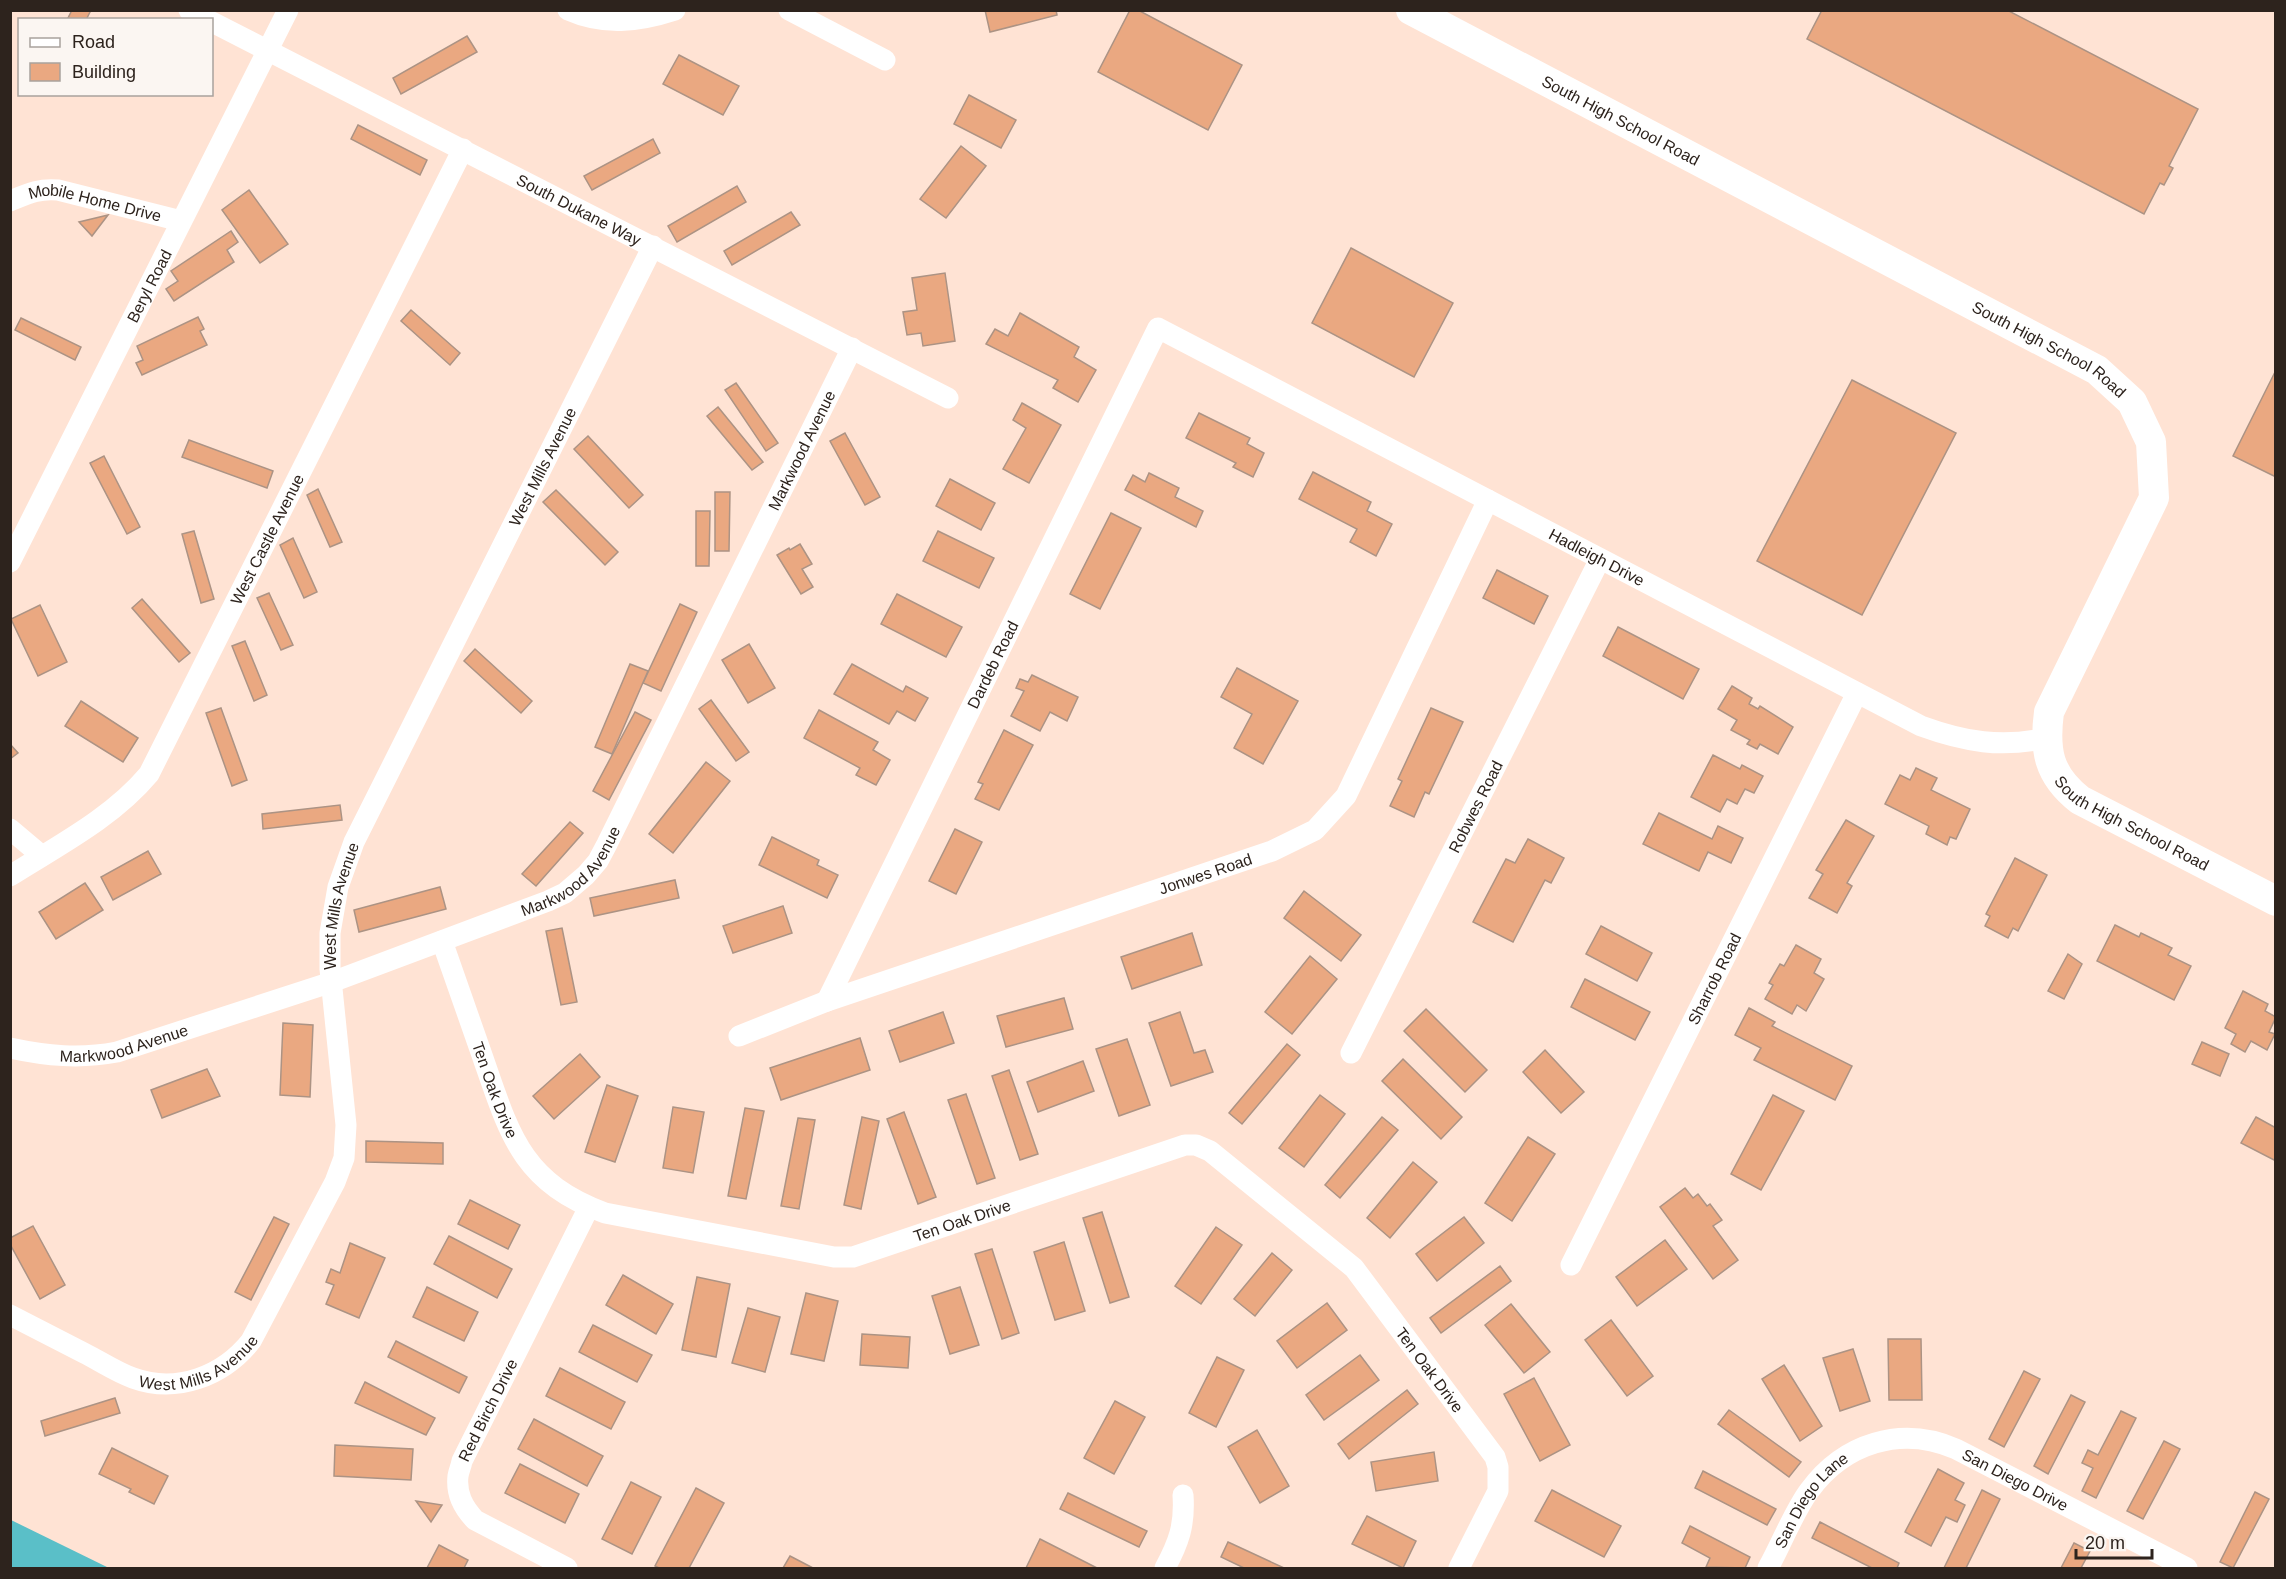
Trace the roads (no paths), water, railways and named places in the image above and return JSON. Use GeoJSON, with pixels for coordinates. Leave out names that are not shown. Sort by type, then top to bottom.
{"type":"FeatureCollection","features":[{"type":"Feature","properties":{"kind":"street"},"geometry":{"type":"LineString","coordinates":[[189,10],[203,18]]}},
{"type":"Feature","properties":{"kind":"street","name":"Beryl Road"},"geometry":{"type":"LineString","coordinates":[[10,562],[288,10]]}},
{"type":"Feature","properties":{"kind":"street"},"geometry":{"type":"LineString","coordinates":[[568,10],[601,21],[621,22],[644,20],[675,10]]}},
{"type":"Feature","properties":{"kind":"street"},"geometry":{"type":"LineString","coordinates":[[789,10],[885,60]]}},
{"type":"Feature","properties":{"kind":"street","name":"South High School Road"},"geometry":{"type":"LineString","coordinates":[[1411,10],[2097,370],[2132,402],[2151,442],[2154,498],[2049,712],[2046,738],[2048,755],[2056,776],[2080,800],[2276,901]]}},
{"type":"Feature","properties":{"kind":"street","name":"South Dukane Way"},"geometry":{"type":"LineString","coordinates":[[213,22],[948,398]]}},
{"type":"Feature","properties":{"kind":"street","name":"West Castle Avenue"},"geometry":{"type":"LineString","coordinates":[[10,876],[107,815],[122,803],[149,774],[464,149]]}},
{"type":"Feature","properties":{"kind":"street","name":"Mobile Home Drive"},"geometry":{"type":"LineString","coordinates":[[10,201],[23,194],[41,190],[58,190],[181,221]]}},
{"type":"Feature","properties":{"kind":"street","name":"West Mills Avenue"},"geometry":{"type":"LineString","coordinates":[[10,1315],[120,1372],[149,1382],[167,1384],[193,1381],[214,1372],[244,1350],[251,1341],[335,1182],[344,1158],[346,1125],[330,957],[332,922],[338,887],[354,842],[653,246]]}},
{"type":"Feature","properties":{"kind":"street","name":"Hadleigh Drive"},"geometry":{"type":"LineString","coordinates":[[1158,328],[1911,722],[1943,734],[1972,740],[2006,744],[2046,738]]}},
{"type":"Feature","properties":{"kind":"street","name":"Dardeb Road"},"geometry":{"type":"LineString","coordinates":[[827,1001],[1158,328]]}},
{"type":"Feature","properties":{"kind":"street","name":"Markwood Avenue"},"geometry":{"type":"LineString","coordinates":[[10,1048],[58,1057],[82,1057],[117,1052],[332,982],[565,893],[598,861],[852,348]]}},
{"type":"Feature","properties":{"kind":"street","name":"Jonwes Road"},"geometry":{"type":"LineString","coordinates":[[739,1036],[827,1001],[1272,851],[1315,830],[1346,796],[1488,500]]}},
{"type":"Feature","properties":{"kind":"street","name":"Robwes Road"},"geometry":{"type":"LineString","coordinates":[[1351,1053],[1600,559]]}},
{"type":"Feature","properties":{"kind":"street","name":"Sharrob Road"},"geometry":{"type":"LineString","coordinates":[[1571,1265],[1857,693]]}},
{"type":"Feature","properties":{"kind":"street"},"geometry":{"type":"LineString","coordinates":[[10,829],[42,856]]}},
{"type":"Feature","properties":{"kind":"street","name":"Ten Oak Drive"},"geometry":{"type":"LineString","coordinates":[[442,941],[512,1138],[528,1161],[561,1192],[589,1207],[626,1218],[834,1257],[853,1257],[1185,1145],[1204,1147],[1214,1153],[1351,1264],[1495,1457],[1498,1470],[1498,1491],[1459,1569]]}},
{"type":"Feature","properties":{"kind":"street","name":"Red Birch Drive"},"geometry":{"type":"LineString","coordinates":[[567,1569],[475,1520],[460,1500],[457,1489],[462,1461],[589,1207]]}},
{"type":"Feature","properties":{"kind":"street","name":"San Diego Drive"},"geometry":{"type":"LineString","coordinates":[[1866,1445],[1886,1439],[1906,1438],[1947,1446],[2187,1569]]}},
{"type":"Feature","properties":{"kind":"street","name":"San Diego Lane"},"geometry":{"type":"LineString","coordinates":[[1768,1569],[1808,1492],[1839,1459],[1866,1445]]}},
{"type":"Feature","properties":{"kind":"street"},"geometry":{"type":"LineString","coordinates":[[1165,1569],[1177,1546],[1182,1530],[1183,1495]]}},
{"type":"Feature","properties":{"kind":"water"},"geometry":{"type":"Polygon","coordinates":[[[11,1520],[109,1568],[11,1568],[11,1520]]]}}]}
